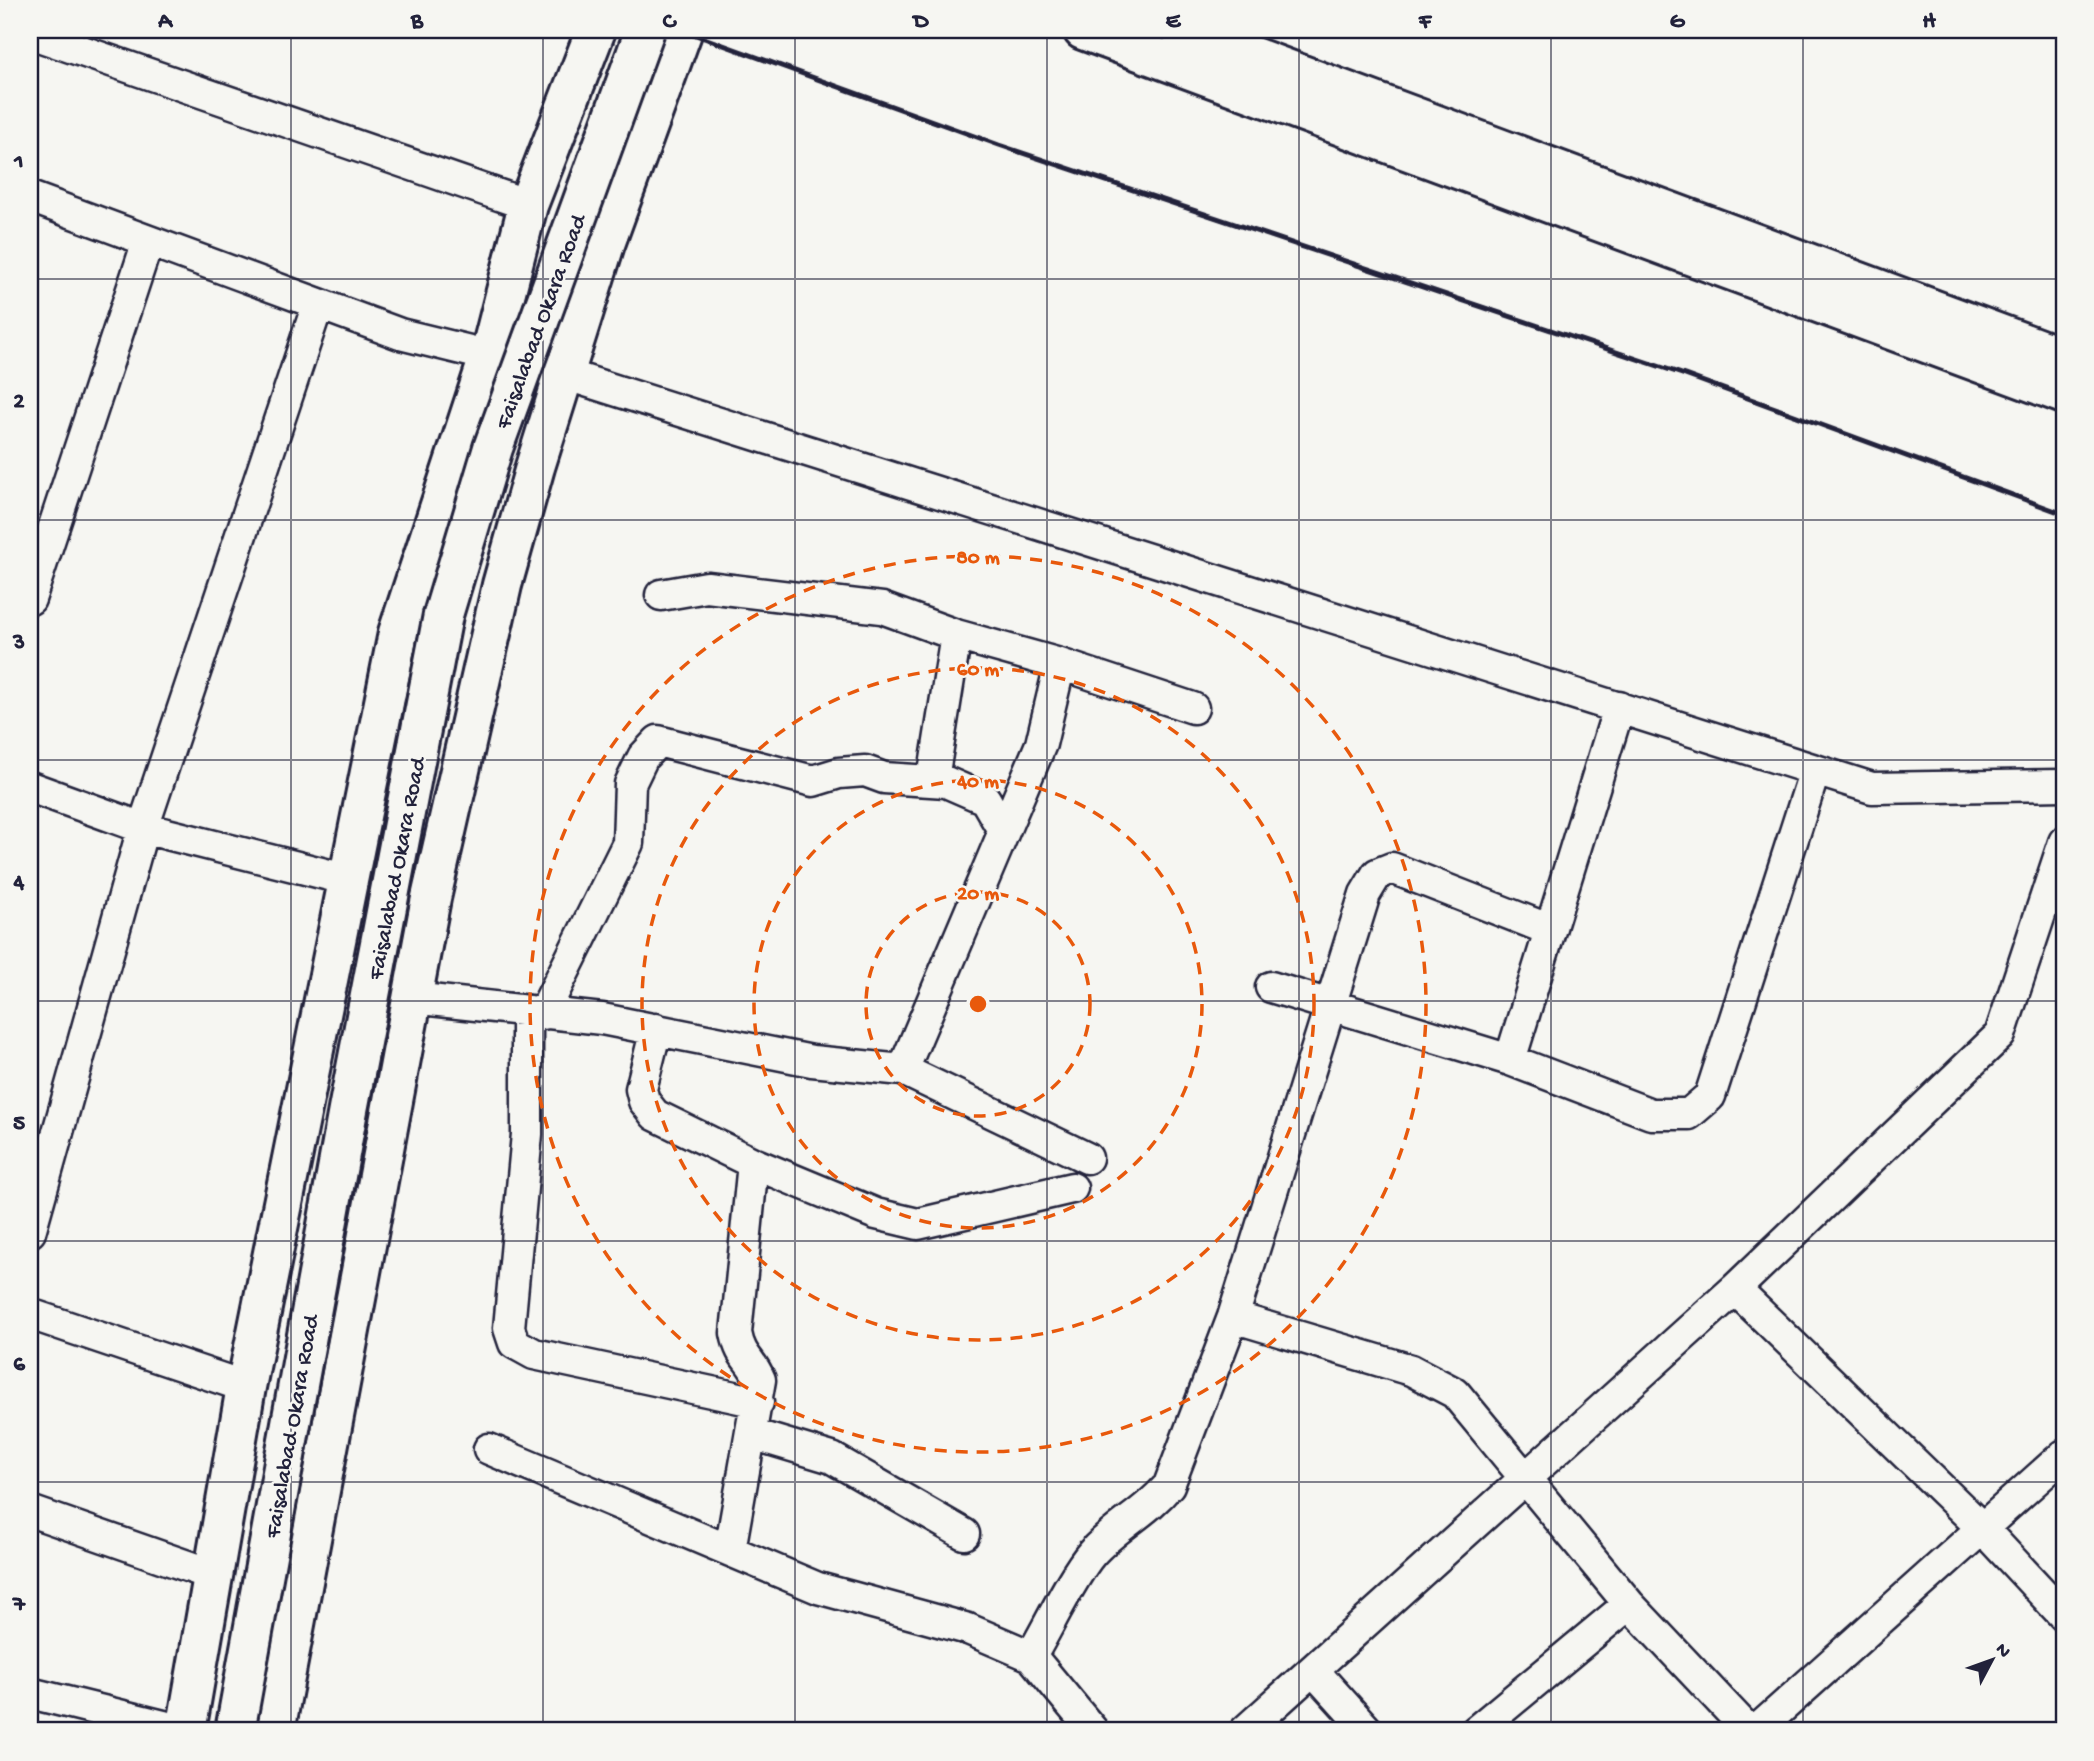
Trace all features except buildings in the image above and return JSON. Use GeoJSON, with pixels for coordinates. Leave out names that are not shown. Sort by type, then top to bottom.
{"type":"FeatureCollection","features":[{"type":"Feature","properties":{"kind":"main road"},"geometry":{"type":"LineString","coordinates":[[185,1731],[246,1387],[398,633],[490,354],[528,205],[596,30]]}},
{"type":"Feature","properties":{"kind":"main road","name":"Faisalabad Okara Road"},"geometry":{"type":"LineString","coordinates":[[235,1731],[348,1110],[443,615],[493,449],[645,30]]}},
{"type":"Feature","properties":{"kind":"main road"},"geometry":{"type":"LineString","coordinates":[[275,1731],[431,898],[502,585],[605,244],[683,30]]}},
{"type":"Feature","properties":{"kind":"main road"},"geometry":{"type":"LineString","coordinates":[[1083,30],[2064,394]]}},
{"type":"Feature","properties":{"kind":"main road"},"geometry":{"type":"LineString","coordinates":[[1181,30],[2064,358]]}},
{"type":"Feature","properties":{"kind":"street"},"geometry":{"type":"LineString","coordinates":[[30,33],[528,205]]}},
{"type":"Feature","properties":{"kind":"street"},"geometry":{"type":"LineString","coordinates":[[30,197],[400,334],[564,374],[1872,788],[2064,785]]}},
{"type":"Feature","properties":{"kind":"street"},"geometry":{"type":"LineString","coordinates":[[30,598],[148,241]]}},
{"type":"Feature","properties":{"kind":"street"},"geometry":{"type":"LineString","coordinates":[[30,1232],[142,828],[318,304]]}},
{"type":"Feature","properties":{"kind":"street"},"geometry":{"type":"LineString","coordinates":[[661,595],[707,587],[882,608],[956,635],[1060,664],[1193,708]]}},
{"type":"Feature","properties":{"kind":"street"},"geometry":{"type":"LineString","coordinates":[[933,779],[956,635]]}},
{"type":"Feature","properties":{"kind":"street"},"geometry":{"type":"LineString","coordinates":[[903,1070],[1041,744],[1060,664]]}},
{"type":"Feature","properties":{"kind":"street"},"geometry":{"type":"LineString","coordinates":[[1510,1060],[1619,707]]}},
{"type":"Feature","properties":{"kind":"street"},"geometry":{"type":"LineString","coordinates":[[758,1402],[534,1354],[514,1343],[509,1328],[535,1013],[628,843],[630,784],[643,757],[658,741],[813,781],[839,773],[864,771],[884,778],[911,781],[933,779],[985,799],[1003,830]]}},
{"type":"Feature","properties":{"kind":"street"},"geometry":{"type":"LineString","coordinates":[[1270,987],[1510,1060],[1651,1114],[1689,1114],[1710,1096],[1815,770]]}},
{"type":"Feature","properties":{"kind":"street"},"geometry":{"type":"LineString","coordinates":[[30,787],[142,828],[349,880]]}},
{"type":"Feature","properties":{"kind":"street"},"geometry":{"type":"LineString","coordinates":[[1245,1731],[1735,1289],[2000,1035],[2064,842]]}},
{"type":"Feature","properties":{"kind":"street"},"geometry":{"type":"LineString","coordinates":[[1031,1656],[1091,1554],[1150,1507],[1169,1485],[1233,1317],[1365,894],[1377,874],[1392,868],[1550,930]]}},
{"type":"Feature","properties":{"kind":"street"},"geometry":{"type":"LineString","coordinates":[[412,998],[602,1019],[813,1061],[903,1070],[1087,1158]]}},
{"type":"Feature","properties":{"kind":"street"},"geometry":{"type":"LineString","coordinates":[[656,1029],[641,1089],[644,1101],[655,1115],[754,1163],[876,1214],[918,1224],[1072,1188]]}},
{"type":"Feature","properties":{"kind":"street"},"geometry":{"type":"LineString","coordinates":[[730,1550],[760,1380],[755,1368],[740,1352],[736,1333],[754,1163]]}},
{"type":"Feature","properties":{"kind":"street"},"geometry":{"type":"LineString","coordinates":[[1735,1289],[1983,1529],[2064,1616]]}},
{"type":"Feature","properties":{"kind":"street"},"geometry":{"type":"LineString","coordinates":[[30,1314],[246,1387]]}},
{"type":"Feature","properties":{"kind":"street"},"geometry":{"type":"LineString","coordinates":[[1233,1317],[1411,1370],[1455,1393],[1629,1604],[1749,1731]]}},
{"type":"Feature","properties":{"kind":"street"},"geometry":{"type":"LineString","coordinates":[[752,1434],[832,1458],[964,1534]]}},
{"type":"Feature","properties":{"kind":"street"},"geometry":{"type":"LineString","coordinates":[[489,1449],[818,1588],[968,1629],[1031,1656],[1093,1731]]}},
{"type":"Feature","properties":{"kind":"street"},"geometry":{"type":"LineString","coordinates":[[1756,1731],[2064,1455]]}},
{"type":"Feature","properties":{"kind":"street"},"geometry":{"type":"LineString","coordinates":[[30,1511],[213,1575]]}},
{"type":"Feature","properties":{"kind":"street"},"geometry":{"type":"LineString","coordinates":[[1476,1731],[1629,1604]]}},
{"type":"Feature","properties":{"kind":"street"},"geometry":{"type":"LineString","coordinates":[[1313,1670],[1368,1731]]}},
{"type":"Feature","properties":{"kind":"street"},"geometry":{"type":"LineString","coordinates":[[30,1693],[185,1731]]}},
{"type":"Feature","properties":{"kind":"railway"},"geometry":{"type":"LineString","coordinates":[[682,30],[999,145],[1685,375],[2064,514]]}}]}
